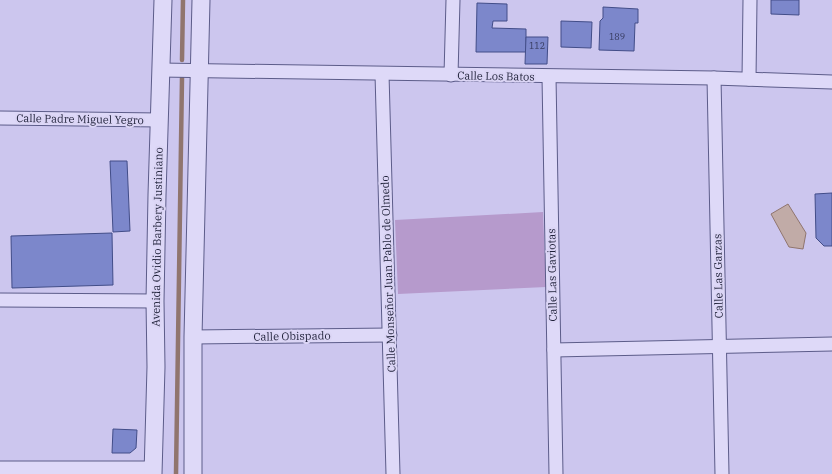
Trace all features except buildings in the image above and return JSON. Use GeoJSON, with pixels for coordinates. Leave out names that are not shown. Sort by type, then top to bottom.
{"type":"FeatureCollection","features":[{"type":"Feature","properties":{"kind":"street","name":"Avenida Ovidio Barbery Justiniano"},"geometry":{"type":"LineString","coordinates":[[153,471],[156,367],[155,301],[162,0]]}},
{"type":"Feature","properties":{"kind":"street"},"geometry":{"type":"LineString","coordinates":[[193,474],[193,337],[201,0]]}},
{"type":"Feature","properties":{"kind":"street"},"geometry":{"type":"LineString","coordinates":[[451,75],[453,0]]}},
{"type":"Feature","properties":{"kind":"street"},"geometry":{"type":"LineString","coordinates":[[749,79],[750,0]]}},
{"type":"Feature","properties":{"kind":"street","name":"Calle Los Batos"},"geometry":{"type":"LineString","coordinates":[[160,70],[549,77],[714,78],[832,82]]}},
{"type":"Feature","properties":{"kind":"street","name":"Calle Monseñor Juan Pablo de Olmedo"},"geometry":{"type":"LineString","coordinates":[[382,74],[393,474]]}},
{"type":"Feature","properties":{"kind":"street","name":"Calle Las Gaviotas"},"geometry":{"type":"LineString","coordinates":[[549,77],[556,474]]}},
{"type":"Feature","properties":{"kind":"street","name":"Calle Las Garzas"},"geometry":{"type":"LineString","coordinates":[[714,78],[722,474]]}},
{"type":"Feature","properties":{"kind":"street","name":"Calle Padre Miguel Yegro"},"geometry":{"type":"LineString","coordinates":[[0,118],[159,120]]}},
{"type":"Feature","properties":{"kind":"street"},"geometry":{"type":"LineString","coordinates":[[0,300],[155,301]]}},
{"type":"Feature","properties":{"kind":"street","name":"Calle Obispado"},"geometry":{"type":"LineString","coordinates":[[193,337],[390,335]]}},
{"type":"Feature","properties":{"kind":"street"},"geometry":{"type":"LineString","coordinates":[[554,350],[832,344]]}},
{"type":"Feature","properties":{"kind":"street"},"geometry":{"type":"LineString","coordinates":[[0,468],[153,471]]}},
{"type":"Feature","properties":{"kind":"shaded area"},"geometry":{"type":"Polygon","coordinates":[[[788,204],[806,233],[803,249],[789,247],[771,214],[788,204]]]}},
{"type":"Feature","properties":{"kind":"shaded area"},"geometry":{"type":"Polygon","coordinates":[[[543,212],[546,287],[398,294],[395,220],[543,212]]]}},
{"type":"Feature","properties":{"kind":"waterway"},"geometry":{"type":"LineString","coordinates":[[182,60],[183,0]]}},
{"type":"Feature","properties":{"kind":"waterway"},"geometry":{"type":"LineString","coordinates":[[176,474],[182,78]]}}]}
